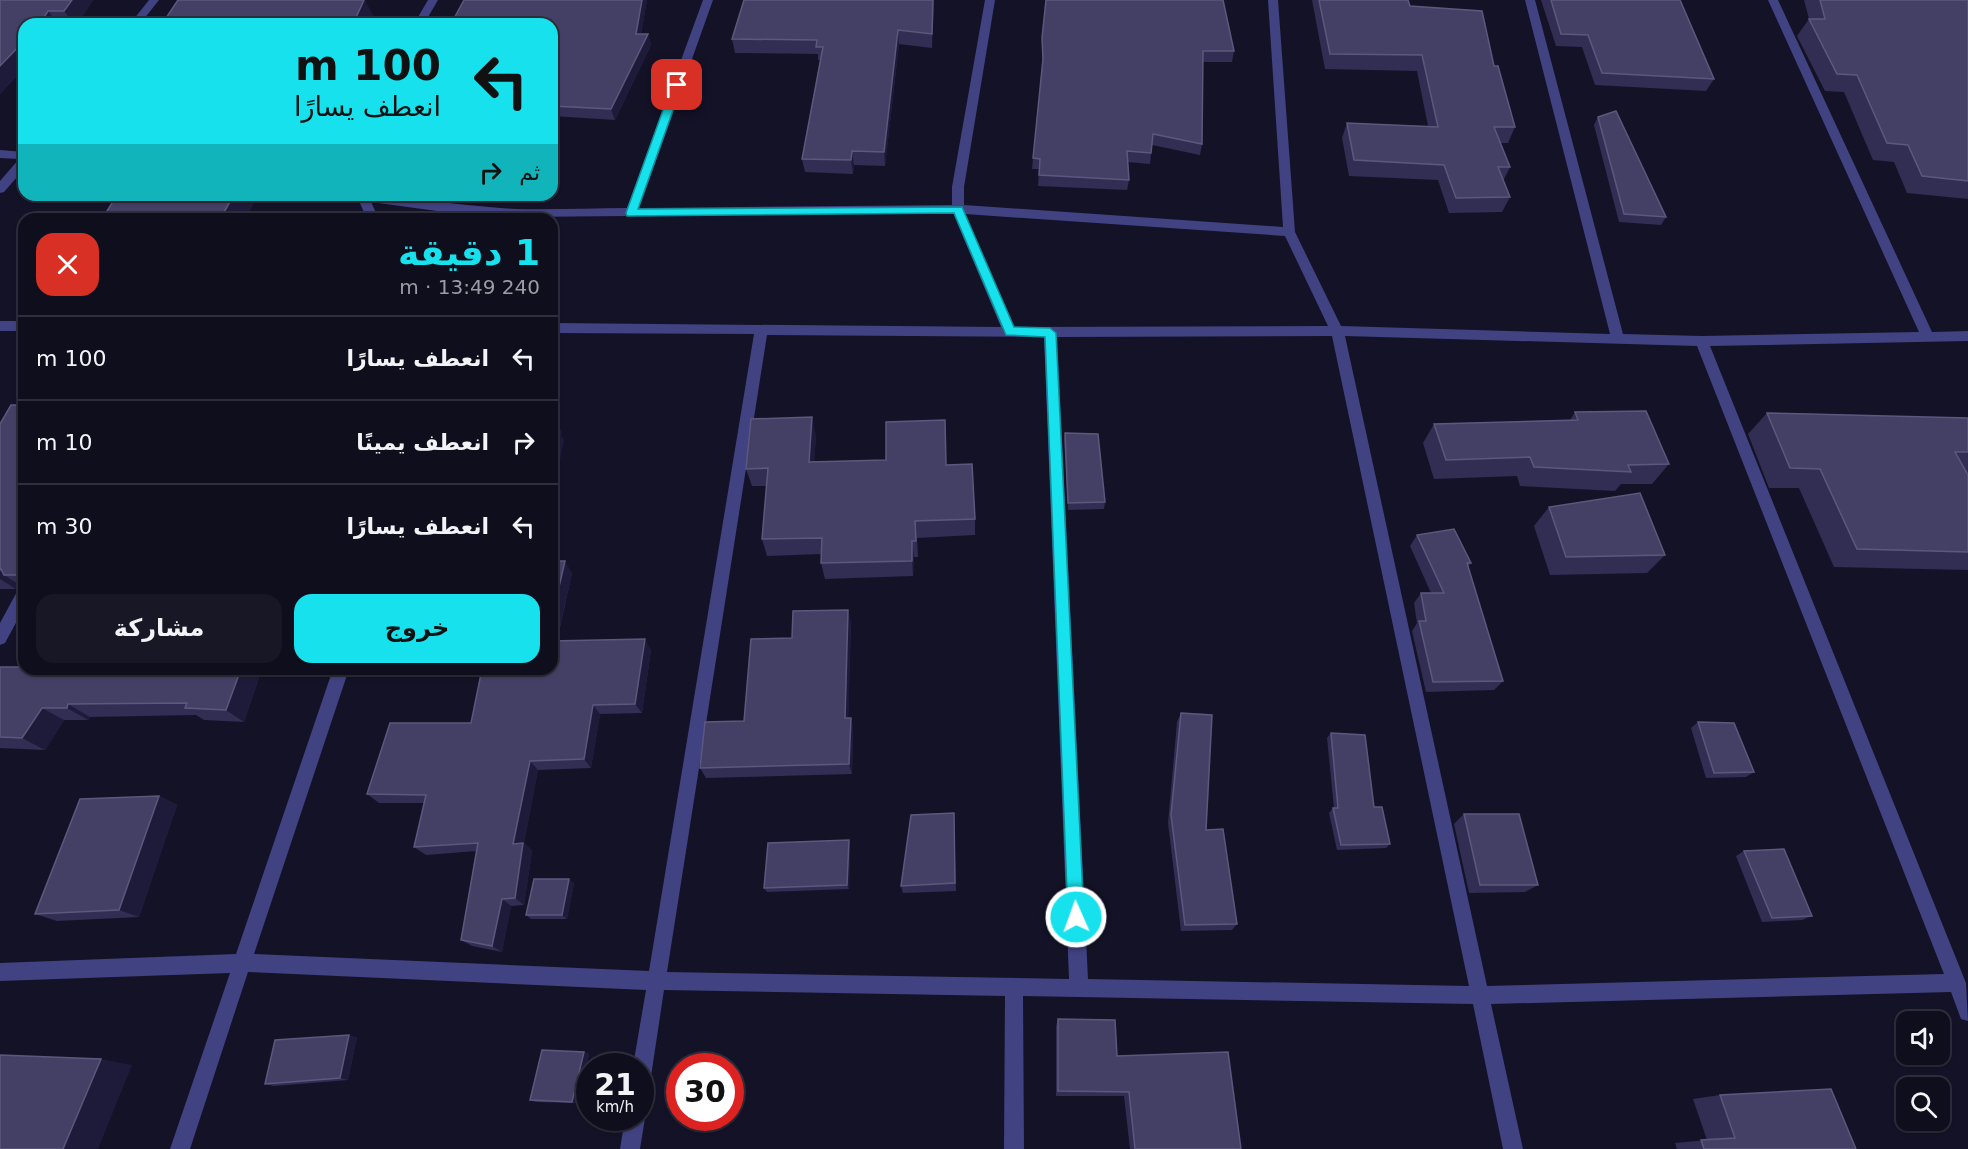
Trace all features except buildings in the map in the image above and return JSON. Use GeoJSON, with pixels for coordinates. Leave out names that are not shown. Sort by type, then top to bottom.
{"type":"FeatureCollection","features":[{"type":"Feature","properties":{"kind":"street"},"geometry":{"type":"LineString","coordinates":[[140,18],[154,0]]}},
{"type":"Feature","properties":{"kind":"street"},"geometry":{"type":"LineString","coordinates":[[422,18],[433,0]]}},
{"type":"Feature","properties":{"kind":"street"},"geometry":{"type":"LineString","coordinates":[[631,213],[708,0]]}},
{"type":"Feature","properties":{"kind":"street"},"geometry":{"type":"LineString","coordinates":[[990,0],[958,187],[958,209],[1010,332]]}},
{"type":"Feature","properties":{"kind":"street"},"geometry":{"type":"LineString","coordinates":[[1273,0],[1289,232],[1337,331],[1513,1149]]}},
{"type":"Feature","properties":{"kind":"street"},"geometry":{"type":"LineString","coordinates":[[1530,0],[1618,339]]}},
{"type":"Feature","properties":{"kind":"street"},"geometry":{"type":"LineString","coordinates":[[1773,0],[1928,338]]}},
{"type":"Feature","properties":{"kind":"street"},"geometry":{"type":"LineString","coordinates":[[0,154],[18,156]]}},
{"type":"Feature","properties":{"kind":"street"},"geometry":{"type":"LineString","coordinates":[[0,189],[18,168]]}},
{"type":"Feature","properties":{"kind":"street"},"geometry":{"type":"LineString","coordinates":[[396,201],[437,207],[507,212],[631,213],[958,209],[1289,232]]}},
{"type":"Feature","properties":{"kind":"street"},"geometry":{"type":"LineString","coordinates":[[0,326],[18,326]]}},
{"type":"Feature","properties":{"kind":"street"},"geometry":{"type":"LineString","coordinates":[[558,328],[1050,333],[1337,331],[1702,341],[1968,336]]}},
{"type":"Feature","properties":{"kind":"street"},"geometry":{"type":"LineString","coordinates":[[645,1053],[761,331]]}},
{"type":"Feature","properties":{"kind":"street"},"geometry":{"type":"LineString","coordinates":[[1050,333],[1079,987]]}},
{"type":"Feature","properties":{"kind":"street"},"geometry":{"type":"LineString","coordinates":[[1702,341],[1968,1012]]}},
{"type":"Feature","properties":{"kind":"street"},"geometry":{"type":"LineString","coordinates":[[0,638],[18,604]]}},
{"type":"Feature","properties":{"kind":"street"},"geometry":{"type":"LineString","coordinates":[[180,1149],[339,675]]}},
{"type":"Feature","properties":{"kind":"street"},"geometry":{"type":"LineString","coordinates":[[0,972],[243,963],[657,981],[1480,995],[1957,982]]}},
{"type":"Feature","properties":{"kind":"street"},"geometry":{"type":"LineString","coordinates":[[1014,986],[1014,1149]]}},
{"type":"Feature","properties":{"kind":"street"},"geometry":{"type":"LineString","coordinates":[[630,1149],[633,1131]]}},
{"type":"Feature","properties":{"kind":"route"},"geometry":{"type":"LineString","coordinates":[[677,85],[631,213],[958,209],[962,224],[1010,332],[1050,333],[1076,917]]}}]}
